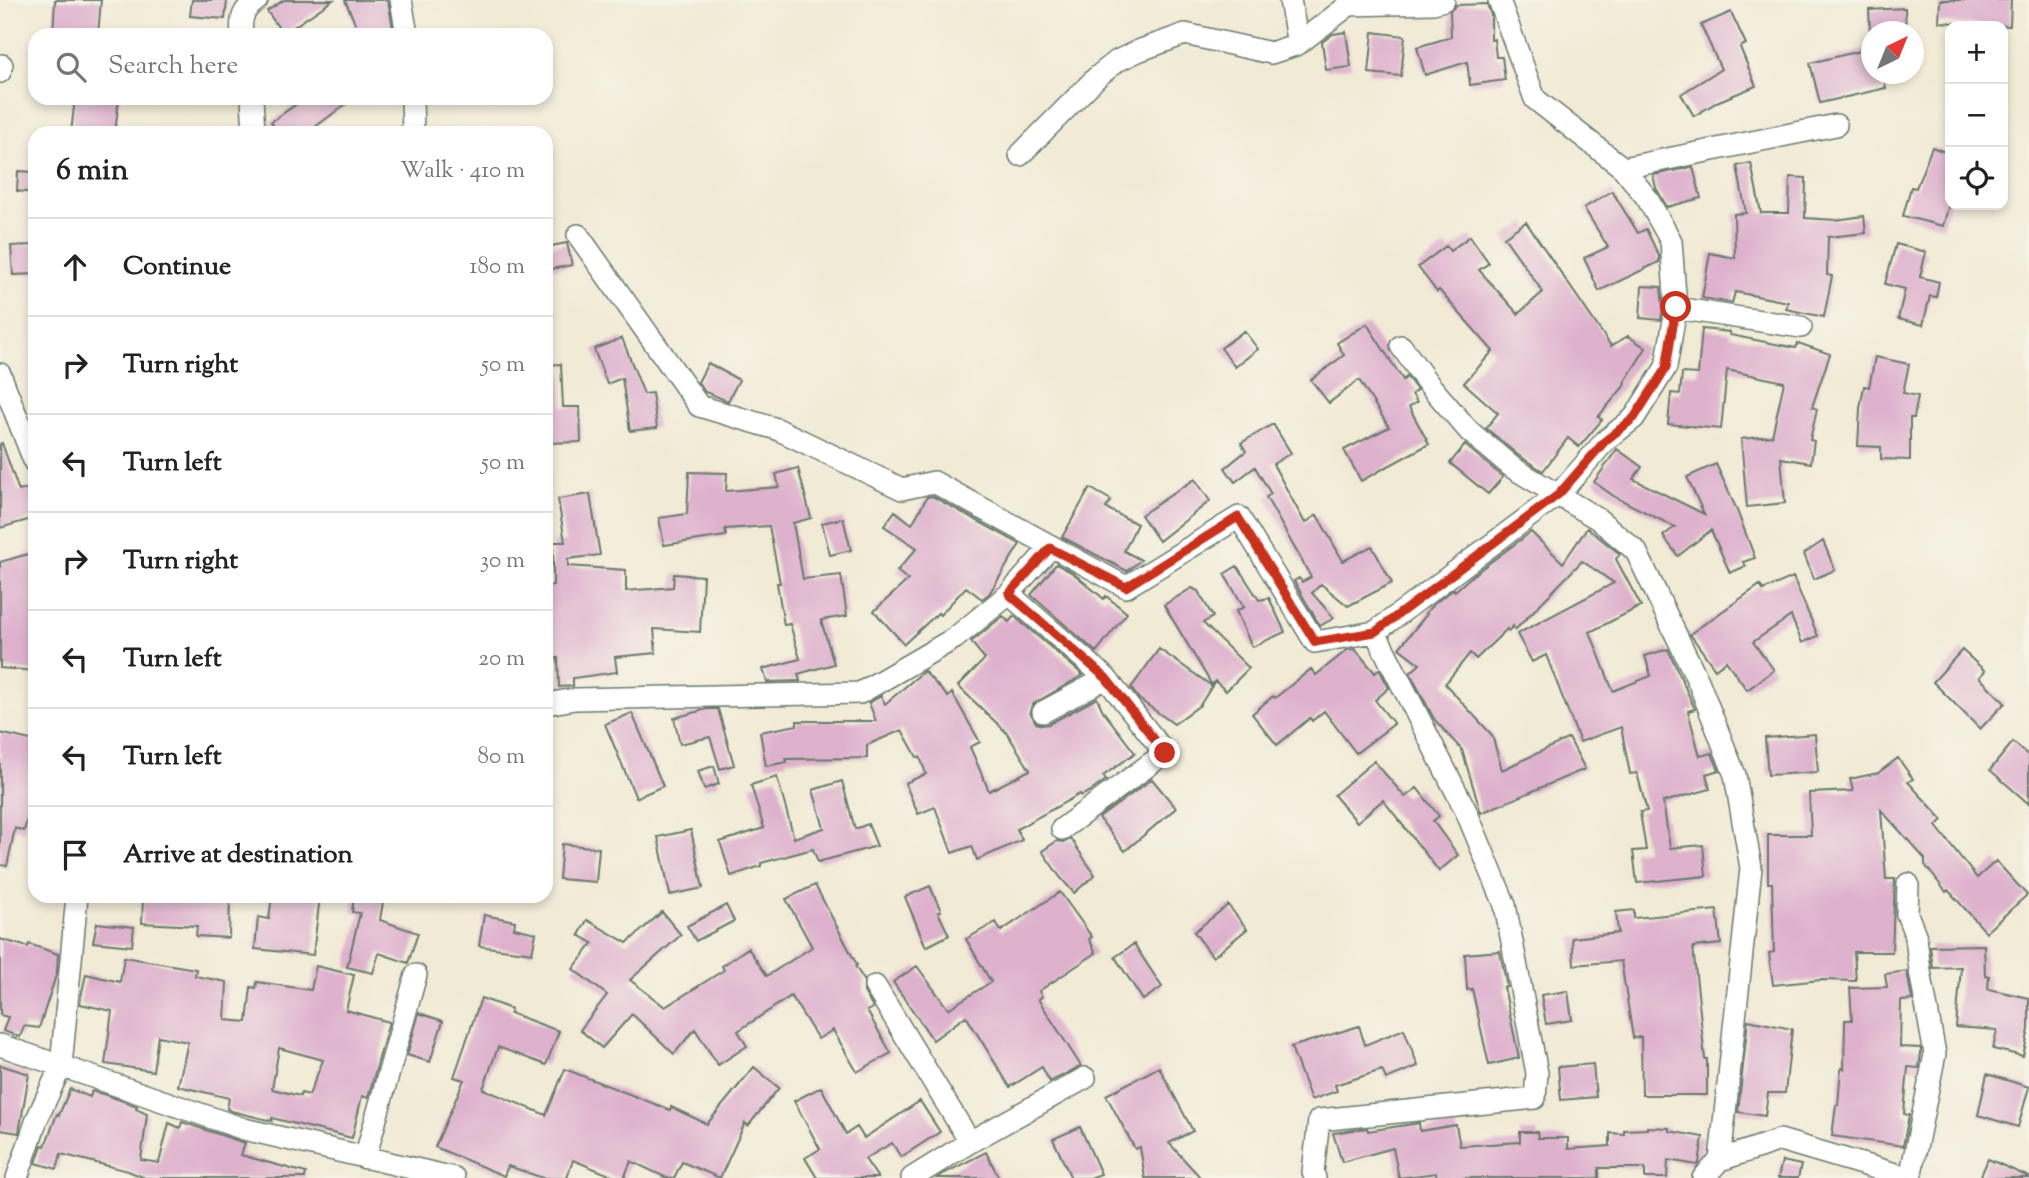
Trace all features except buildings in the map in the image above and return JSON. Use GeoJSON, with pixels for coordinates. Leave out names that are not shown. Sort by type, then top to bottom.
{"type":"FeatureCollection","features":[{"type":"Feature","properties":{"kind":"street"},"geometry":{"type":"LineString","coordinates":[[241,28],[240,19],[247,7],[257,0]]}},
{"type":"Feature","properties":{"kind":"street"},"geometry":{"type":"LineString","coordinates":[[401,0],[406,28]]}},
{"type":"Feature","properties":{"kind":"street"},"geometry":{"type":"LineString","coordinates":[[1290,0],[1298,44]]}},
{"type":"Feature","properties":{"kind":"street"},"geometry":{"type":"LineString","coordinates":[[1020,155],[1097,77],[1117,61],[1138,51],[1185,34],[1271,52],[1298,44],[1349,5],[1433,3],[1444,0]]}},
{"type":"Feature","properties":{"kind":"street"},"geometry":{"type":"LineString","coordinates":[[578,235],[699,406],[777,429],[902,489],[934,482],[1050,548],[1126,587],[1238,517],[1315,642],[1375,632],[1559,494],[1605,441],[1634,418],[1666,368],[1676,307],[1671,241],[1647,198],[1623,168],[1535,99],[1499,0]]}},
{"type":"Feature","properties":{"kind":"street"},"geometry":{"type":"LineString","coordinates":[[252,105],[254,126]]}},
{"type":"Feature","properties":{"kind":"street"},"geometry":{"type":"LineString","coordinates":[[412,105],[414,126]]}},
{"type":"Feature","properties":{"kind":"street"},"geometry":{"type":"LineString","coordinates":[[1623,168],[1836,125]]}},
{"type":"Feature","properties":{"kind":"street"},"geometry":{"type":"LineString","coordinates":[[1676,307],[1801,327]]}},
{"type":"Feature","properties":{"kind":"street"},"geometry":{"type":"LineString","coordinates":[[1401,346],[1427,382],[1469,431],[1513,468],[1598,519],[1636,551],[1699,683],[1735,775],[1751,868],[1720,1160]]}},
{"type":"Feature","properties":{"kind":"street"},"geometry":{"type":"LineString","coordinates":[[0,374],[9,425],[28,453]]}},
{"type":"Feature","properties":{"kind":"street"},"geometry":{"type":"LineString","coordinates":[[553,703],[575,699],[859,693],[955,638],[1009,594],[1050,548]]}},
{"type":"Feature","properties":{"kind":"street"},"geometry":{"type":"LineString","coordinates":[[1009,594],[1106,678],[1165,753],[1062,829]]}},
{"type":"Feature","properties":{"kind":"street"},"geometry":{"type":"LineString","coordinates":[[1315,1178],[1313,1172],[1320,1120],[1535,1098],[1537,1073],[1505,905],[1466,811],[1375,632]]}},
{"type":"Feature","properties":{"kind":"street"},"geometry":{"type":"LineString","coordinates":[[1043,712],[1106,678]]}},
{"type":"Feature","properties":{"kind":"street"},"geometry":{"type":"LineString","coordinates":[[1703,1178],[1720,1160],[1780,1140],[1909,1178],[1935,1054],[1916,937],[1907,914],[1908,884]]}},
{"type":"Feature","properties":{"kind":"street"},"geometry":{"type":"LineString","coordinates":[[17,1178],[37,1119],[61,1066],[75,903]]}},
{"type":"Feature","properties":{"kind":"street"},"geometry":{"type":"LineString","coordinates":[[365,1158],[416,975]]}},
{"type":"Feature","properties":{"kind":"street"},"geometry":{"type":"LineString","coordinates":[[875,986],[970,1142]]}},
{"type":"Feature","properties":{"kind":"street"},"geometry":{"type":"LineString","coordinates":[[0,1045],[244,1129],[454,1178]]}},
{"type":"Feature","properties":{"kind":"street"},"geometry":{"type":"LineString","coordinates":[[912,1178],[970,1142],[1085,1078]]}},
{"type":"Feature","properties":{"kind":"route"},"geometry":{"type":"LineString","coordinates":[[1165,753],[1106,678],[1009,594],[1050,548],[1126,587],[1238,517],[1315,642],[1375,632],[1559,494],[1605,441],[1634,418],[1666,368],[1676,307]]}}]}
